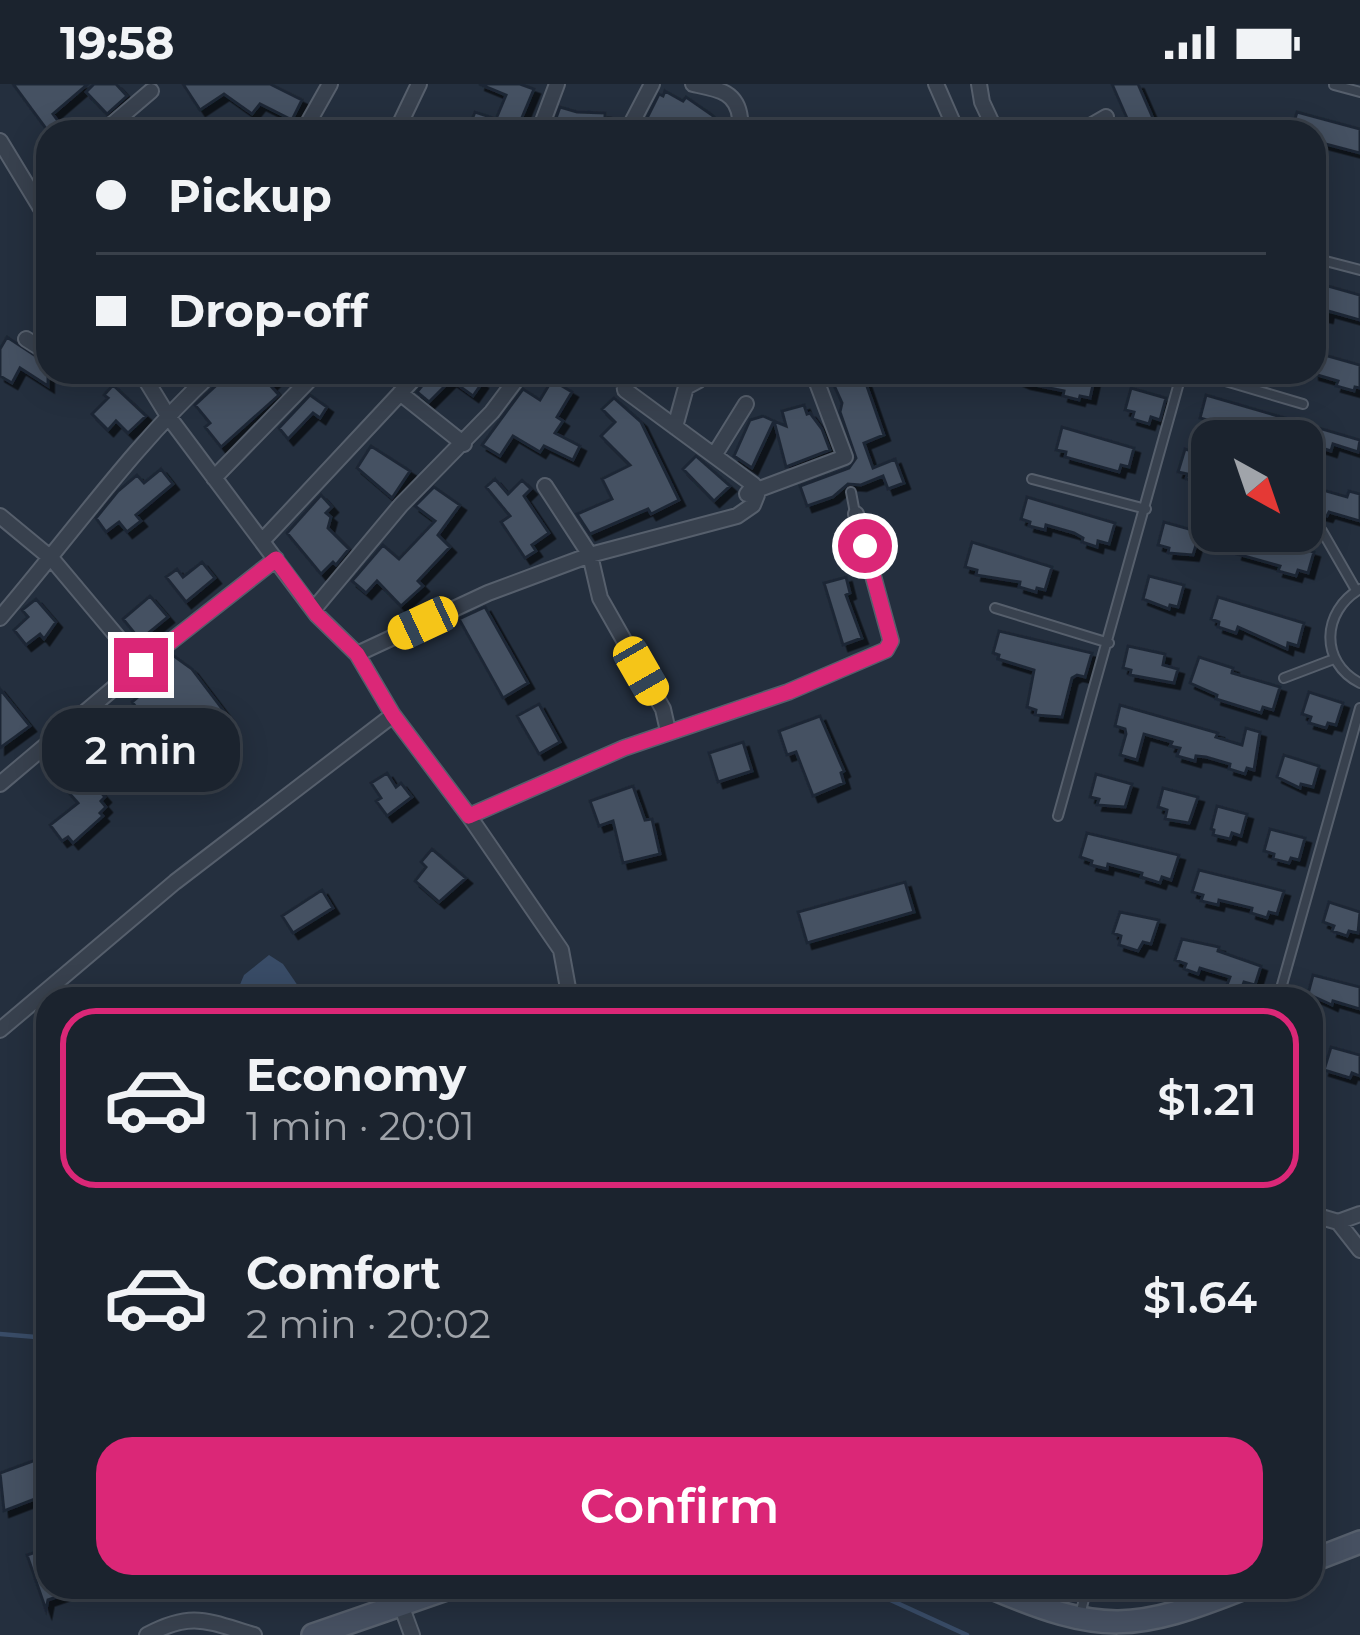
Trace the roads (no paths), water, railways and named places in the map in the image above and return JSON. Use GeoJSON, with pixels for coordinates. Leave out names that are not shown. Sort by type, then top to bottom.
{"type":"FeatureCollection","features":[{"type":"Feature","properties":{"kind":"main road"},"geometry":{"type":"LineString","coordinates":[[1323,1557],[1360,1542]]}},
{"type":"Feature","properties":{"kind":"main road"},"geometry":{"type":"LineString","coordinates":[[313,1635],[418,1599]]}},
{"type":"Feature","properties":{"kind":"main road"},"geometry":{"type":"LineString","coordinates":[[1017,1599],[1077,1625],[1111,1628],[1154,1621],[1214,1599]]}},
{"type":"Feature","properties":{"kind":"street"},"geometry":{"type":"LineString","coordinates":[[310,120],[330,84]]}},
{"type":"Feature","properties":{"kind":"street"},"geometry":{"type":"LineString","coordinates":[[402,120],[419,84]]}},
{"type":"Feature","properties":{"kind":"street"},"geometry":{"type":"LineString","coordinates":[[544,120],[557,84]]}},
{"type":"Feature","properties":{"kind":"street"},"geometry":{"type":"LineString","coordinates":[[633,120],[652,84]]}},
{"type":"Feature","properties":{"kind":"street"},"geometry":{"type":"LineString","coordinates":[[693,84],[724,91],[733,98],[739,120]]}},
{"type":"Feature","properties":{"kind":"street"},"geometry":{"type":"LineString","coordinates":[[936,84],[951,120]]}},
{"type":"Feature","properties":{"kind":"street"},"geometry":{"type":"LineString","coordinates":[[980,84],[990,120]]}},
{"type":"Feature","properties":{"kind":"street"},"geometry":{"type":"LineString","coordinates":[[117,120],[151,92]]}},
{"type":"Feature","properties":{"kind":"street"},"geometry":{"type":"LineString","coordinates":[[1101,120],[1106,117]]}},
{"type":"Feature","properties":{"kind":"street"},"geometry":{"type":"LineString","coordinates":[[0,141],[36,199]]}},
{"type":"Feature","properties":{"kind":"street"},"geometry":{"type":"LineString","coordinates":[[32,192],[36,189]]}},
{"type":"Feature","properties":{"kind":"street"},"geometry":{"type":"LineString","coordinates":[[26,338],[36,345]]}},
{"type":"Feature","properties":{"kind":"street"},"geometry":{"type":"LineString","coordinates":[[148,384],[314,609],[357,654],[393,715],[561,950],[568,987]]}},
{"type":"Feature","properties":{"kind":"street"},"geometry":{"type":"LineString","coordinates":[[0,618],[126,462],[201,384]]}},
{"type":"Feature","properties":{"kind":"street"},"geometry":{"type":"LineString","coordinates":[[214,478],[305,384]]}},
{"type":"Feature","properties":{"kind":"street"},"geometry":{"type":"LineString","coordinates":[[262,540],[409,384]]}},
{"type":"Feature","properties":{"kind":"street"},"geometry":{"type":"LineString","coordinates":[[314,609],[512,384]]}},
{"type":"Feature","properties":{"kind":"street"},"geometry":{"type":"LineString","coordinates":[[626,384],[626,390],[754,485],[747,494]]}},
{"type":"Feature","properties":{"kind":"street"},"geometry":{"type":"LineString","coordinates":[[675,428],[686,387],[692,384]]}},
{"type":"Feature","properties":{"kind":"street"},"geometry":{"type":"LineString","coordinates":[[747,494],[844,458],[817,384]]}},
{"type":"Feature","properties":{"kind":"street"},"geometry":{"type":"LineString","coordinates":[[400,393],[464,443]]}},
{"type":"Feature","properties":{"kind":"street"},"geometry":{"type":"LineString","coordinates":[[715,454],[746,404]]}},
{"type":"Feature","properties":{"kind":"street"},"geometry":{"type":"LineString","coordinates":[[545,487],[590,555],[599,598],[663,709],[668,731]]}},
{"type":"Feature","properties":{"kind":"street"},"geometry":{"type":"LineString","coordinates":[[357,654],[488,593],[590,555],[737,516],[754,505],[757,495],[747,494]]}},
{"type":"Feature","properties":{"kind":"street"},"geometry":{"type":"LineString","coordinates":[[469,816],[668,731],[788,692],[886,650],[891,641],[856,514]]}},
{"type":"Feature","properties":{"kind":"street"},"geometry":{"type":"LineString","coordinates":[[0,517],[52,559],[141,665]]}},
{"type":"Feature","properties":{"kind":"street"},"geometry":{"type":"LineString","coordinates":[[0,784],[276,559]]}},
{"type":"Feature","properties":{"kind":"street"},"geometry":{"type":"LineString","coordinates":[[51,987],[175,882],[393,715]]}},
{"type":"Feature","properties":{"kind":"street"},"geometry":{"type":"LineString","coordinates":[[0,1030],[36,1000]]}},
{"type":"Feature","properties":{"kind":"street"},"geometry":{"type":"LineString","coordinates":[[1338,1222],[1360,1214]]}},
{"type":"Feature","properties":{"kind":"street"},"geometry":{"type":"LineString","coordinates":[[1323,1218],[1338,1222],[1360,1250]]}},
{"type":"Feature","properties":{"kind":"street"},"geometry":{"type":"LineString","coordinates":[[401,1605],[412,1635]]}},
{"type":"Feature","properties":{"kind":"street"},"geometry":{"type":"LineString","coordinates":[[147,1635],[175,1620],[198,1618],[254,1635]]}},
{"type":"Feature","properties":{"kind":"lane"},"geometry":{"type":"LineString","coordinates":[[1334,85],[1360,92]]}},
{"type":"Feature","properties":{"kind":"lane"},"geometry":{"type":"LineString","coordinates":[[1326,261],[1360,270]]}},
{"type":"Feature","properties":{"kind":"lane"},"geometry":{"type":"LineString","coordinates":[[1058,816],[1179,384]]}},
{"type":"Feature","properties":{"kind":"lane"},"geometry":{"type":"LineString","coordinates":[[1236,384],[1303,404]]}},
{"type":"Feature","properties":{"kind":"lane"},"geometry":{"type":"LineString","coordinates":[[1032,479],[1146,509]]}},
{"type":"Feature","properties":{"kind":"lane"},"geometry":{"type":"LineString","coordinates":[[850,492],[856,514]]}},
{"type":"Feature","properties":{"kind":"lane"},"geometry":{"type":"LineString","coordinates":[[1323,533],[1358,590],[1334,613],[1329,644],[1342,671],[1360,683]]}},
{"type":"Feature","properties":{"kind":"lane"},"geometry":{"type":"LineString","coordinates":[[995,608],[1109,643]]}},
{"type":"Feature","properties":{"kind":"lane"},"geometry":{"type":"LineString","coordinates":[[1284,678],[1334,658]]}},
{"type":"Feature","properties":{"kind":"lane"},"geometry":{"type":"LineString","coordinates":[[1281,987],[1360,708]]}},
{"type":"Feature","properties":{"kind":"lane"},"geometry":{"type":"LineString","coordinates":[[1077,1625],[1085,1599]]}},
{"type":"Feature","properties":{"kind":"water"},"geometry":{"type":"Polygon","coordinates":[[[269,955],[283,964],[299,987],[239,987],[244,975],[269,955]]]}},
{"type":"Feature","properties":{"kind":"waterway"},"geometry":{"type":"LineString","coordinates":[[0,1334],[36,1337]]}},
{"type":"Feature","properties":{"kind":"waterway"},"geometry":{"type":"LineString","coordinates":[[888,1599],[967,1635]]}}]}
